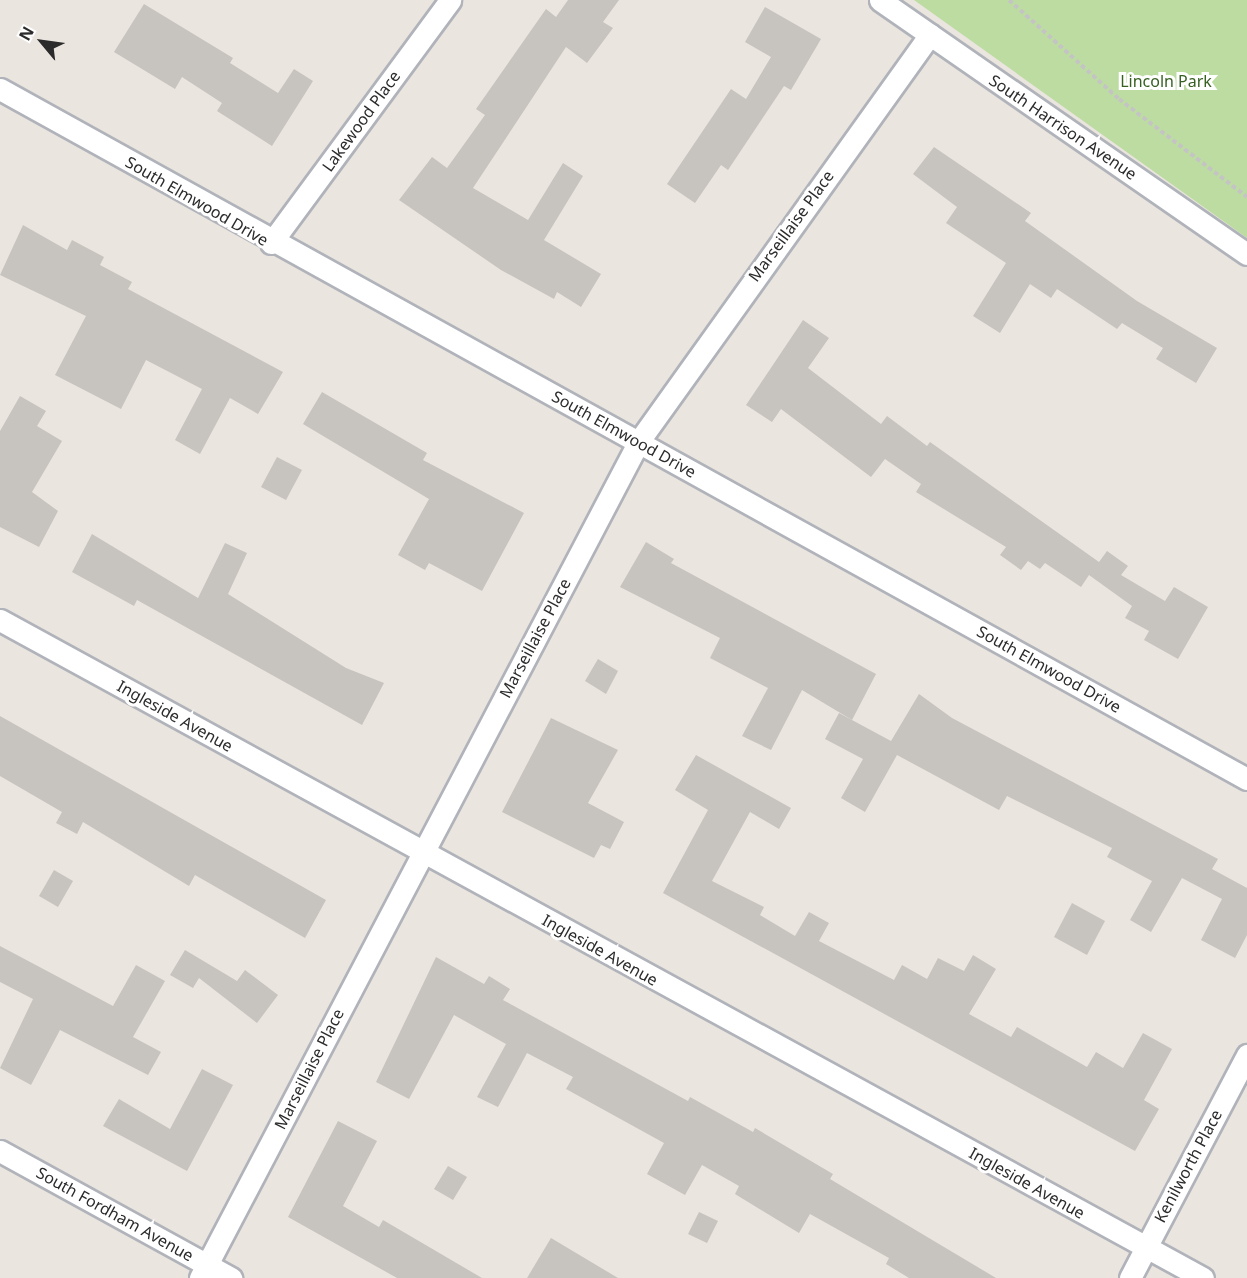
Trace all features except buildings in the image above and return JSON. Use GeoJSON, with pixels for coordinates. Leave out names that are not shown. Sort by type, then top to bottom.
{"type":"FeatureCollection","features":[{"type":"Feature","properties":{"kind":"street","name":"Lakewood Place"},"geometry":{"type":"LineString","coordinates":[[271,243],[450,0]]}},
{"type":"Feature","properties":{"kind":"street","name":"South Harrison Avenue"},"geometry":{"type":"LineString","coordinates":[[880,0],[1247,254]]}},
{"type":"Feature","properties":{"kind":"street","name":"Marseillaise Place"},"geometry":{"type":"LineString","coordinates":[[203,1271],[639,441],[930,35]]}},
{"type":"Feature","properties":{"kind":"street","name":"South Elmwood Drive"},"geometry":{"type":"LineString","coordinates":[[0,89],[271,243],[639,441],[1247,779]]}},
{"type":"Feature","properties":{"kind":"street","name":"Ingleside Avenue"},"geometry":{"type":"LineString","coordinates":[[0,620],[421,853],[1203,1278]]}},
{"type":"Feature","properties":{"kind":"street","name":"Kenilworth Place"},"geometry":{"type":"LineString","coordinates":[[1130,1278],[1247,1055]]}},
{"type":"Feature","properties":{"kind":"street","name":"South Fordham Avenue"},"geometry":{"type":"LineString","coordinates":[[0,1150],[203,1271],[231,1278]]}},
{"type":"Feature","properties":{"kind":"path"},"geometry":{"type":"LineString","coordinates":[[1009,0],[1119,99],[1247,198]]}},
{"type":"Feature","properties":{"kind":"green space","name":"Lincoln Park"},"geometry":{"type":"Polygon","coordinates":[[[914,0],[1247,0],[1247,238],[914,0]]]}}]}
